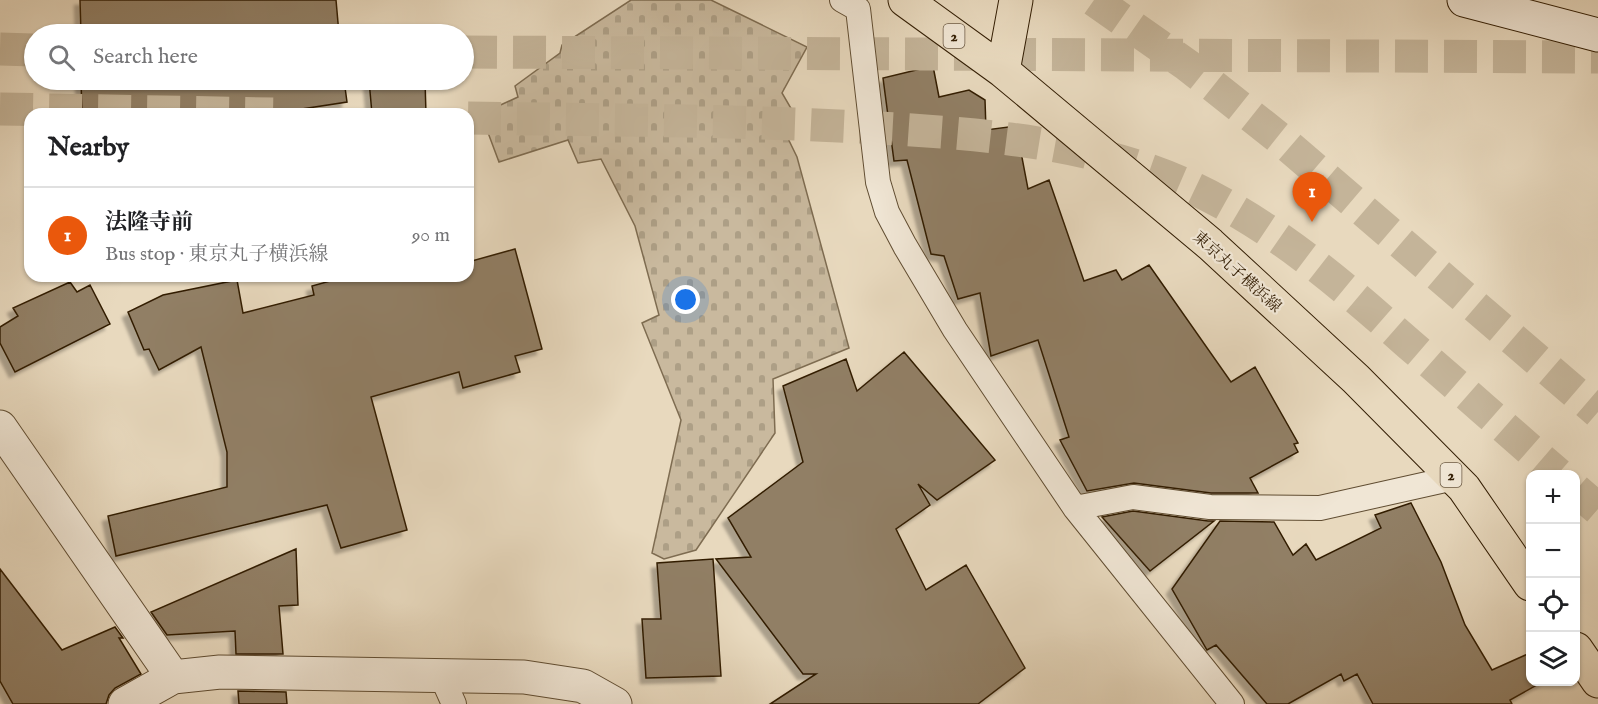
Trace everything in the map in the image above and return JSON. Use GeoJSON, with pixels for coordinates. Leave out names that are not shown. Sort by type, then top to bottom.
{"type":"FeatureCollection","features":[{"type":"Feature","properties":{"kind":"main road","name":"東京丸子横浜線"},"geometry":{"type":"LineString","coordinates":[[905,0],[1003,71],[1210,244],[1356,379],[1454,478],[1526,578]]}},
{"type":"Feature","properties":{"kind":"main road"},"geometry":{"type":"LineString","coordinates":[[1003,71],[1016,0]]}},
{"type":"Feature","properties":{"kind":"main road"},"geometry":{"type":"LineString","coordinates":[[1580,656],[1598,681]]}},
{"type":"Feature","properties":{"kind":"street"},"geometry":{"type":"LineString","coordinates":[[1464,0],[1598,35]]}},
{"type":"Feature","properties":{"kind":"street"},"geometry":{"type":"LineString","coordinates":[[0,427],[173,677]]}},
{"type":"Feature","properties":{"kind":"street"},"geometry":{"type":"LineString","coordinates":[[124,704],[173,677],[220,672],[448,690],[524,677],[583,686],[615,704]]}},
{"type":"Feature","properties":{"kind":"lane"},"geometry":{"type":"LineString","coordinates":[[842,0],[858,9],[878,182],[887,212],[955,330],[1075,508],[1232,704]]}},
{"type":"Feature","properties":{"kind":"lane"},"geometry":{"type":"LineString","coordinates":[[1075,508],[1133,497],[1210,507],[1320,508],[1454,478]]}},
{"type":"Feature","properties":{"kind":"green space"},"geometry":{"type":"Polygon","coordinates":[[[631,0],[711,0],[807,47],[782,93],[792,110],[779,120],[797,157],[849,348],[773,379],[775,433],[696,550],[664,559],[652,553],[681,420],[642,323],[659,315],[635,226],[601,159],[578,163],[568,140],[499,162],[481,114],[518,97],[515,86],[560,53],[562,45],[631,0]]]}},
{"type":"Feature","properties":{"kind":"building"},"geometry":{"type":"Polygon","coordinates":[[[80,0],[336,0],[338,24],[81,24],[80,0]]]}},
{"type":"Feature","properties":{"kind":"building"},"geometry":{"type":"Polygon","coordinates":[[[933,66],[939,97],[969,90],[985,100],[986,130],[1016,126],[1028,189],[1049,180],[1084,281],[1116,270],[1122,280],[1149,265],[1231,382],[1255,367],[1298,443],[1294,444],[1298,452],[1250,478],[1258,493],[1211,493],[1134,483],[1087,491],[1060,440],[1069,437],[1038,340],[991,356],[980,293],[958,299],[944,256],[931,254],[907,160],[894,161],[883,78],[933,66]]]}},
{"type":"Feature","properties":{"kind":"building"},"geometry":{"type":"Polygon","coordinates":[[[81,90],[345,90],[347,102],[308,108],[82,108],[81,90]]]}},
{"type":"Feature","properties":{"kind":"building"},"geometry":{"type":"Polygon","coordinates":[[[370,90],[425,90],[426,108],[371,108],[370,90]]]}},
{"type":"Feature","properties":{"kind":"building"},"geometry":{"type":"Polygon","coordinates":[[[515,249],[542,349],[515,356],[520,372],[463,388],[459,372],[371,397],[407,530],[341,548],[327,505],[116,556],[108,516],[227,487],[227,452],[201,347],[159,370],[149,349],[144,350],[128,312],[163,295],[227,282],[237,282],[243,313],[314,295],[312,286],[326,282],[474,282],[474,260],[515,249]]]}},
{"type":"Feature","properties":{"kind":"building"},"geometry":{"type":"Polygon","coordinates":[[[70,282],[77,292],[90,285],[110,324],[15,372],[0,343],[0,327],[18,316],[13,308],[70,282]]]}},
{"type":"Feature","properties":{"kind":"building"},"geometry":{"type":"Polygon","coordinates":[[[904,352],[995,460],[937,500],[918,484],[930,505],[896,529],[926,590],[966,565],[1025,668],[978,704],[770,704],[816,674],[803,674],[716,559],[751,557],[728,518],[803,462],[783,386],[846,359],[857,391],[904,352]]]}},
{"type":"Feature","properties":{"kind":"building"},"geometry":{"type":"Polygon","coordinates":[[[1411,503],[1441,562],[1465,625],[1492,670],[1526,655],[1526,686],[1535,686],[1510,700],[1512,704],[1373,704],[1357,674],[1344,681],[1341,674],[1288,704],[1267,704],[1216,645],[1207,650],[1172,589],[1220,521],[1274,522],[1293,555],[1306,544],[1316,560],[1381,528],[1375,515],[1411,503]]]}},
{"type":"Feature","properties":{"kind":"building"},"geometry":{"type":"Polygon","coordinates":[[[1133,511],[1214,521],[1150,571],[1102,517],[1133,511]]]}},
{"type":"Feature","properties":{"kind":"building"},"geometry":{"type":"Polygon","coordinates":[[[296,549],[298,605],[279,606],[283,654],[236,654],[235,631],[167,635],[151,612],[296,549]]]}},
{"type":"Feature","properties":{"kind":"building"},"geometry":{"type":"Polygon","coordinates":[[[713,559],[721,676],[646,678],[642,619],[661,619],[657,563],[713,559]]]}},
{"type":"Feature","properties":{"kind":"building"},"geometry":{"type":"Polygon","coordinates":[[[0,569],[62,650],[115,627],[123,638],[119,638],[141,674],[115,688],[106,704],[13,704],[0,681],[0,569]]]}},
{"type":"Feature","properties":{"kind":"building"},"geometry":{"type":"Polygon","coordinates":[[[238,691],[286,692],[287,704],[239,704],[238,691]]]}},
{"type":"Feature","properties":{"kind":"tunnel"},"geometry":{"type":"LineString","coordinates":[[1094,0],[1187,65],[1279,138],[1598,412]]}},
{"type":"Feature","properties":{"kind":"tunnel"},"geometry":{"type":"LineString","coordinates":[[0,49],[24,50]]}},
{"type":"Feature","properties":{"kind":"tunnel"},"geometry":{"type":"LineString","coordinates":[[474,52],[1598,57]]}},
{"type":"Feature","properties":{"kind":"tunnel"},"geometry":{"type":"LineString","coordinates":[[0,109],[24,109]]}},
{"type":"Feature","properties":{"kind":"tunnel"},"geometry":{"type":"LineString","coordinates":[[474,118],[761,123],[945,132],[1031,142],[1115,159],[1195,189],[1253,221],[1280,239],[1359,300],[1553,470]]}},
{"type":"Feature","properties":{"kind":"tunnel"},"geometry":{"type":"LineString","coordinates":[[1580,493],[1598,509]]}},
{"type":"Feature","properties":{"kind":"place","name":"法隆寺前"},"geometry":{"type":"Point","coordinates":[1312,222]}}]}
